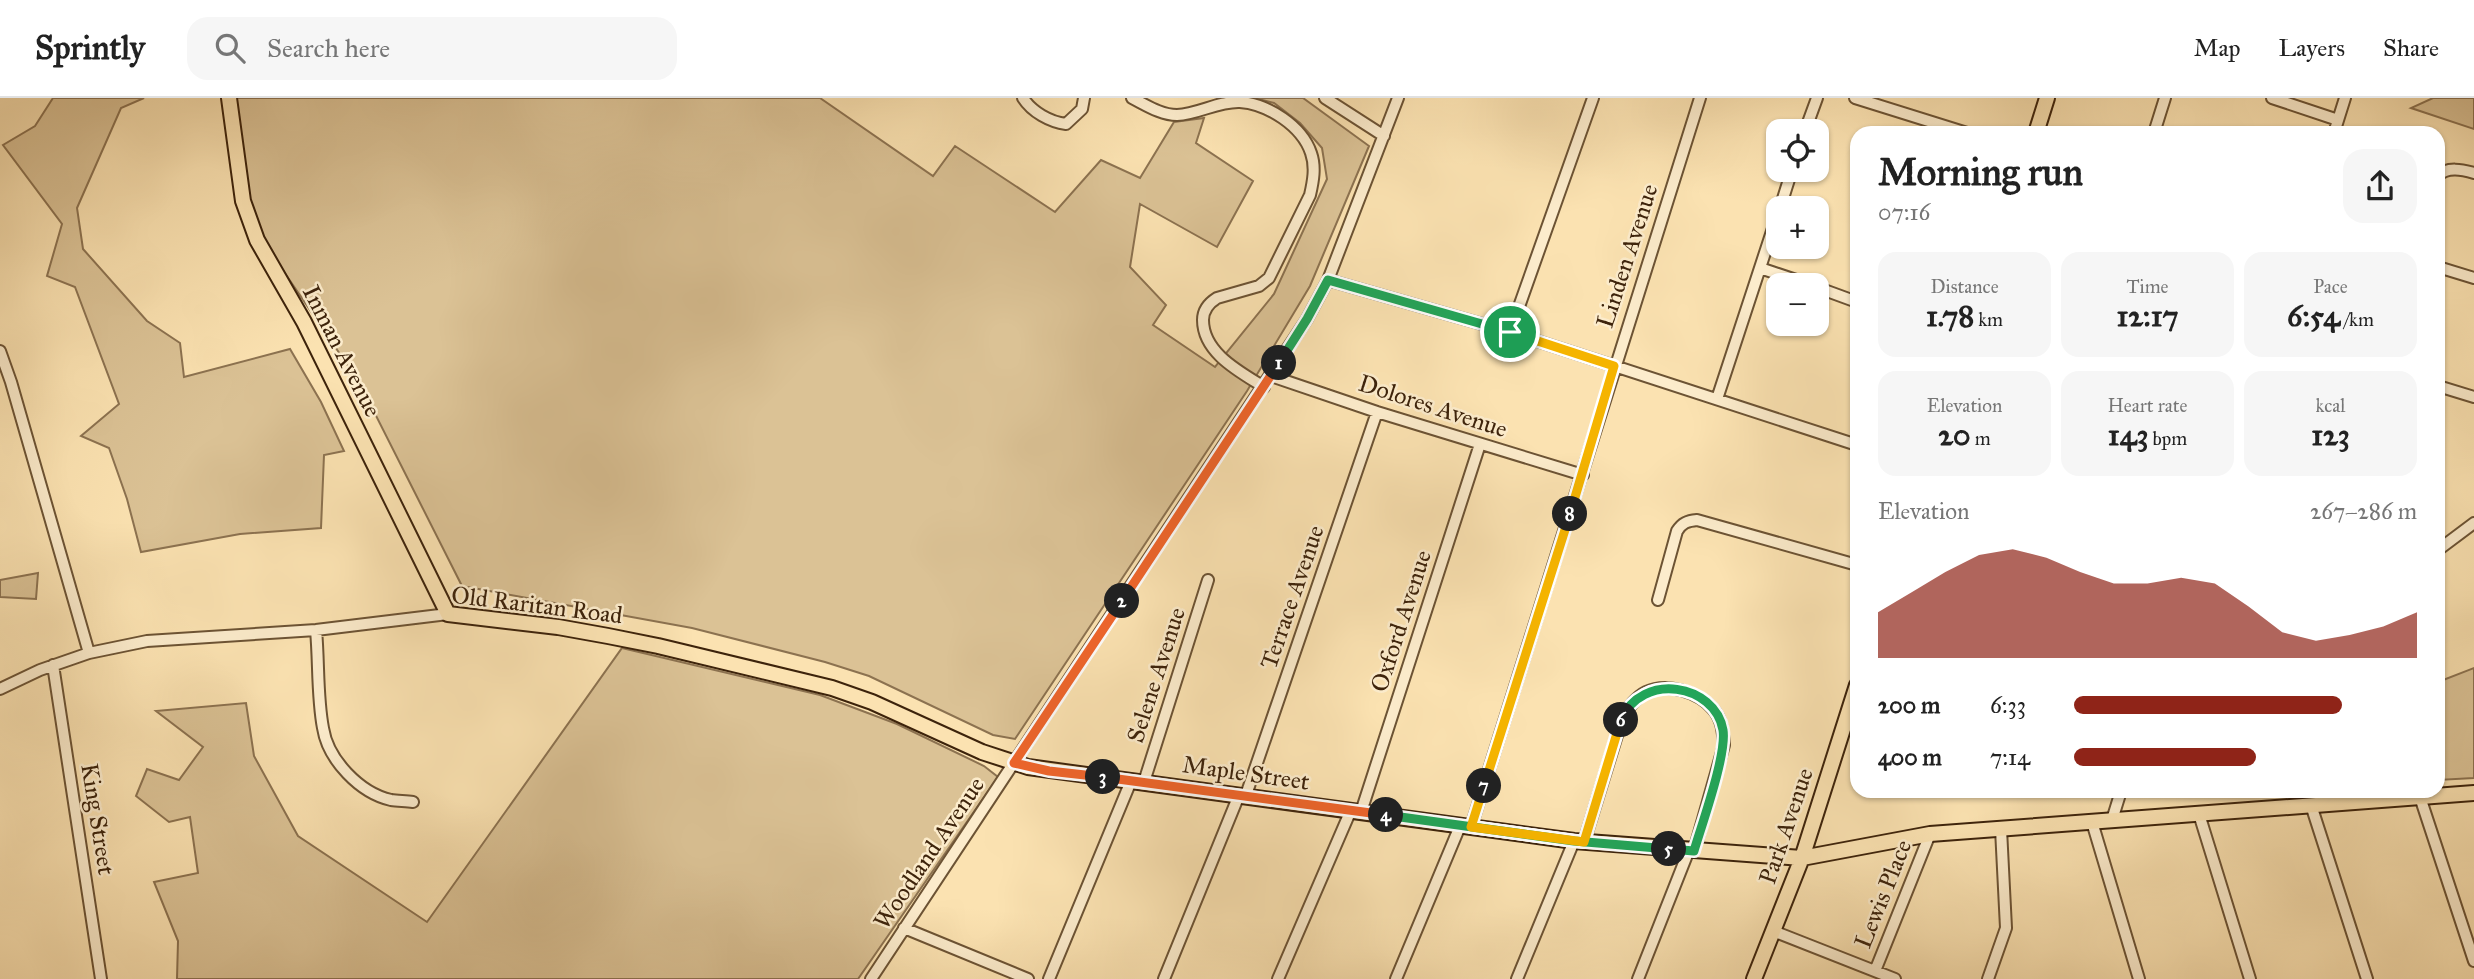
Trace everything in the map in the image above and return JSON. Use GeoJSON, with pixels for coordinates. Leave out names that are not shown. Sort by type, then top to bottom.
{"type":"FeatureCollection","features":[{"type":"Feature","properties":{"kind":"main road","name":"Inman Avenue"},"geometry":{"type":"LineString","coordinates":[[229,98],[243,201],[257,240],[304,322],[448,614]]}},
{"type":"Feature","properties":{"kind":"main road"},"geometry":{"type":"LineString","coordinates":[[2038,126],[2047,98]]}},
{"type":"Feature","properties":{"kind":"main road","name":"Old Raritan Road"},"geometry":{"type":"LineString","coordinates":[[448,614],[558,627],[621,638],[832,688],[872,702],[971,748],[1014,763]]}},
{"type":"Feature","properties":{"kind":"main road","name":"Park Avenue"},"geometry":{"type":"LineString","coordinates":[[1754,979],[1802,858],[1850,707]]}},
{"type":"Feature","properties":{"kind":"main road","name":"Maple Street"},"geometry":{"type":"LineString","coordinates":[[1014,763],[1049,771],[1579,842],[1802,858],[1930,834],[2406,798]]}},
{"type":"Feature","properties":{"kind":"main road","name":"Maple Street"},"geometry":{"type":"LineString","coordinates":[[2445,795],[2474,793]]}},
{"type":"Feature","properties":{"kind":"street"},"geometry":{"type":"LineString","coordinates":[[1023,98],[1053,122],[1066,124],[1082,109],[1084,98]]}},
{"type":"Feature","properties":{"kind":"street"},"geometry":{"type":"LineString","coordinates":[[1132,98],[1164,113],[1175,115],[1241,102],[1272,111],[1306,142],[1311,153],[1313,180],[1310,195],[1273,272],[1259,286],[1217,298],[1211,302],[1204,315],[1204,331],[1215,350],[1236,370],[1264,387]]}},
{"type":"Feature","properties":{"kind":"street"},"geometry":{"type":"LineString","coordinates":[[1325,98],[1384,136]]}},
{"type":"Feature","properties":{"kind":"street","name":"Woodland Avenue"},"geometry":{"type":"LineString","coordinates":[[871,979],[1307,319],[1328,280],[1398,98]]}},
{"type":"Feature","properties":{"kind":"street"},"geometry":{"type":"LineString","coordinates":[[1510,332],[1592,98]]}},
{"type":"Feature","properties":{"kind":"street","name":"Linden Avenue"},"geometry":{"type":"LineString","coordinates":[[1396,979],[1466,827],[1583,475],[1614,366],[1700,98]]}},
{"type":"Feature","properties":{"kind":"street"},"geometry":{"type":"LineString","coordinates":[[1809,119],[1816,98]]}},
{"type":"Feature","properties":{"kind":"street"},"geometry":{"type":"LineString","coordinates":[[1855,98],[1945,126]]}},
{"type":"Feature","properties":{"kind":"street"},"geometry":{"type":"LineString","coordinates":[[2156,126],[2165,98]]}},
{"type":"Feature","properties":{"kind":"street"},"geometry":{"type":"LineString","coordinates":[[2272,98],[2338,120]]}},
{"type":"Feature","properties":{"kind":"street"},"geometry":{"type":"LineString","coordinates":[[2336,126],[2345,98]]}},
{"type":"Feature","properties":{"kind":"street"},"geometry":{"type":"LineString","coordinates":[[1924,126],[1926,120]]}},
{"type":"Feature","properties":{"kind":"street"},"geometry":{"type":"LineString","coordinates":[[2445,172],[2460,169],[2474,173]]}},
{"type":"Feature","properties":{"kind":"street"},"geometry":{"type":"LineString","coordinates":[[1717,399],[1766,248]]}},
{"type":"Feature","properties":{"kind":"street"},"geometry":{"type":"LineString","coordinates":[[1759,268],[1774,273]]}},
{"type":"Feature","properties":{"kind":"street"},"geometry":{"type":"LineString","coordinates":[[2445,269],[2474,278]]}},
{"type":"Feature","properties":{"kind":"street"},"geometry":{"type":"LineString","coordinates":[[1328,280],[1510,332],[1850,443]]}},
{"type":"Feature","properties":{"kind":"street"},"geometry":{"type":"LineString","coordinates":[[1829,292],[1850,299]]}},
{"type":"Feature","properties":{"kind":"street"},"geometry":{"type":"LineString","coordinates":[[0,351],[89,653]]}},
{"type":"Feature","properties":{"kind":"street","name":"Dolores Avenue"},"geometry":{"type":"LineString","coordinates":[[1271,376],[1377,412],[1583,475]]}},
{"type":"Feature","properties":{"kind":"street"},"geometry":{"type":"LineString","coordinates":[[2445,388],[2474,397]]}},
{"type":"Feature","properties":{"kind":"street","name":"Terrace Avenue"},"geometry":{"type":"LineString","coordinates":[[1164,979],[1242,795],[1377,412]]}},
{"type":"Feature","properties":{"kind":"street","name":"Oxford Avenue"},"geometry":{"type":"LineString","coordinates":[[1279,979],[1356,811],[1480,444]]}},
{"type":"Feature","properties":{"kind":"street"},"geometry":{"type":"LineString","coordinates":[[1657,600],[1677,531],[1688,520],[1850,563]]}},
{"type":"Feature","properties":{"kind":"street"},"geometry":{"type":"LineString","coordinates":[[2445,545],[2474,523]]}},
{"type":"Feature","properties":{"kind":"street","name":"Selene Avenue"},"geometry":{"type":"LineString","coordinates":[[1049,979],[1137,782],[1208,580]]}},
{"type":"Feature","properties":{"kind":"street","name":"Old Raritan Road"},"geometry":{"type":"LineString","coordinates":[[0,689],[89,653],[147,640],[317,631],[448,614]]}},
{"type":"Feature","properties":{"kind":"street"},"geometry":{"type":"LineString","coordinates":[[317,631],[323,730],[334,755],[354,779],[372,792],[391,800],[413,802]]}},
{"type":"Feature","properties":{"kind":"street","name":"King Street"},"geometry":{"type":"LineString","coordinates":[[53,666],[102,979]]}},
{"type":"Feature","properties":{"kind":"street"},"geometry":{"type":"LineString","coordinates":[[1517,979],[1579,842],[1623,716],[1633,701],[1646,692],[1674,689],[1688,692],[1713,708],[1723,730],[1724,745],[1691,850],[1638,979]]}},
{"type":"Feature","properties":{"kind":"street"},"geometry":{"type":"LineString","coordinates":[[2112,820],[2120,798]]}},
{"type":"Feature","properties":{"kind":"street"},"geometry":{"type":"LineString","coordinates":[[2420,798],[2474,961]]}},
{"type":"Feature","properties":{"kind":"street"},"geometry":{"type":"LineString","coordinates":[[2311,805],[2367,979]]}},
{"type":"Feature","properties":{"kind":"street"},"geometry":{"type":"LineString","coordinates":[[2199,814],[2250,979]]}},
{"type":"Feature","properties":{"kind":"street"},"geometry":{"type":"LineString","coordinates":[[2092,822],[2138,979]]}},
{"type":"Feature","properties":{"kind":"street"},"geometry":{"type":"LineString","coordinates":[[1988,979],[2006,928],[2001,829]]}},
{"type":"Feature","properties":{"kind":"street","name":"Lewis Place"},"geometry":{"type":"LineString","coordinates":[[1875,971],[1930,834]]}},
{"type":"Feature","properties":{"kind":"street"},"geometry":{"type":"LineString","coordinates":[[904,928],[1028,979]]}},
{"type":"Feature","properties":{"kind":"street"},"geometry":{"type":"LineString","coordinates":[[1773,931],[1895,979]]}},
{"type":"Feature","properties":{"kind":"shaded area"},"geometry":{"type":"Polygon","coordinates":[[[53,98],[144,98],[121,108],[77,208],[83,249],[147,321],[180,343],[184,377],[290,349],[321,402],[344,451],[324,455],[321,528],[240,534],[141,552],[127,499],[109,448],[81,436],[119,404],[75,287],[47,276],[62,224],[3,145],[35,126],[53,98]]]}},
{"type":"Feature","properties":{"kind":"shaded area"},"geometry":{"type":"Polygon","coordinates":[[[234,98],[820,98],[933,176],[955,146],[1055,212],[1101,160],[1140,178],[1174,122],[1204,118],[1196,143],[1253,181],[1217,247],[1140,204],[1130,267],[1166,305],[1153,325],[1215,367],[1274,294],[1327,179],[1322,148],[1300,123],[1274,103],[1255,98],[1303,98],[1369,146],[1310,286],[1247,391],[1015,739],[993,735],[869,676],[825,662],[692,628],[462,586],[359,382],[265,244],[249,198],[234,98]]]}},
{"type":"Feature","properties":{"kind":"shaded area"},"geometry":{"type":"Polygon","coordinates":[[[2433,98],[2474,98],[2474,129],[2411,108],[2433,98]]]}},
{"type":"Feature","properties":{"kind":"shaded area"},"geometry":{"type":"Polygon","coordinates":[[[38,573],[36,599],[0,597],[0,580],[38,573]]]}},
{"type":"Feature","properties":{"kind":"shaded area"},"geometry":{"type":"Polygon","coordinates":[[[622,648],[820,695],[897,724],[984,766],[998,777],[858,979],[177,979],[178,941],[154,882],[198,873],[190,817],[169,822],[136,796],[147,769],[179,780],[203,747],[156,711],[246,703],[254,756],[298,836],[427,922],[622,648]]]}},
{"type":"Feature","properties":{"kind":"shaded area"},"geometry":{"type":"Polygon","coordinates":[[[2474,668],[2474,778],[2445,780],[2445,679],[2474,668]]]}},
{"type":"Feature","properties":{"kind":"route"},"geometry":{"type":"LineString","coordinates":[[1510,332],[1328,280],[1277,366],[1014,763],[1049,771],[1246,795],[1461,826],[1574,841],[1584,842],[1694,851],[1724,745],[1723,730],[1713,708],[1688,692],[1674,689],[1646,692],[1633,701],[1623,716],[1584,842],[1471,827],[1583,475],[1614,366],[1510,332]]}}]}
